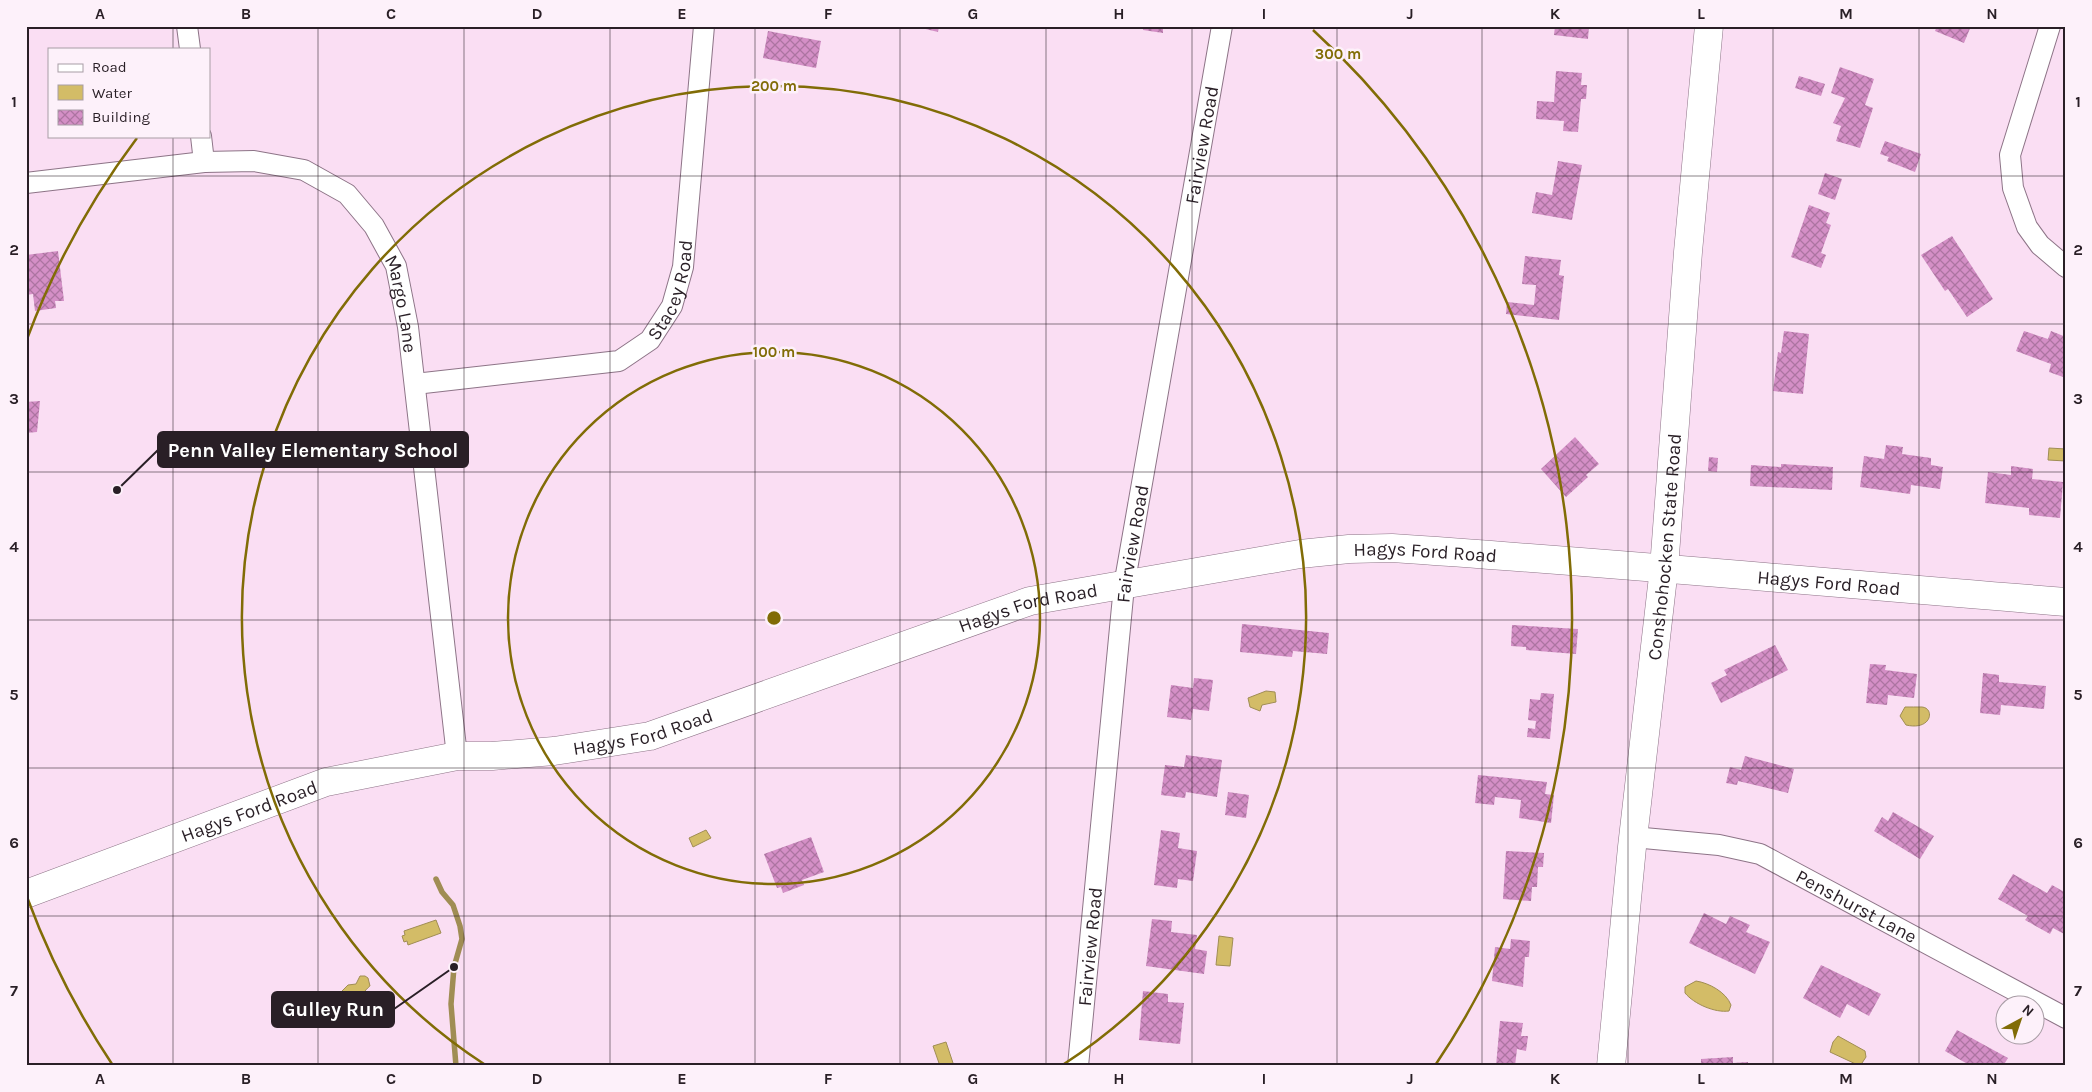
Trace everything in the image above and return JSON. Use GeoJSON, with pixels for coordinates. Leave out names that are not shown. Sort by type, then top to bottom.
{"type":"FeatureCollection","features":[{"type":"Feature","properties":{"kind":"street"},"geometry":{"type":"LineString","coordinates":[[187,26],[190,48]]}},
{"type":"Feature","properties":{"kind":"street","name":"Stacey Road"},"geometry":{"type":"LineString","coordinates":[[415,384],[619,361],[650,340],[672,306],[683,267],[704,26]]}},
{"type":"Feature","properties":{"kind":"street","name":"Fairview Road"},"geometry":{"type":"LineString","coordinates":[[1078,1066],[1124,586],[1222,26]]}},
{"type":"Feature","properties":{"kind":"street","name":"Conshohocken State Road"},"geometry":{"type":"LineString","coordinates":[[1611,1066],[1633,837],[1664,568],[1688,252],[1709,26]]}},
{"type":"Feature","properties":{"kind":"street"},"geometry":{"type":"LineString","coordinates":[[2050,26],[2010,155],[2012,188],[2027,227],[2040,245],[2066,267]]}},
{"type":"Feature","properties":{"kind":"street"},"geometry":{"type":"LineString","coordinates":[[201,138],[204,162]]}},
{"type":"Feature","properties":{"kind":"street","name":"Margo Lane"},"geometry":{"type":"LineString","coordinates":[[26,183],[204,162],[254,161],[304,170],[347,194],[374,226],[396,266],[408,327],[456,756]]}},
{"type":"Feature","properties":{"kind":"street","name":"Hagys Ford Road"},"geometry":{"type":"LineString","coordinates":[[26,894],[326,782],[456,756],[492,756],[554,751],[650,736],[994,612],[1030,601],[1074,592],[1124,586],[1215,568],[1349,549],[1392,548],[1664,568],[1854,586],[2066,602]]}},
{"type":"Feature","properties":{"kind":"street","name":"Penshurst Lane"},"geometry":{"type":"LineString","coordinates":[[1633,837],[1712,844],[1760,854],[2066,1018]]}},
{"type":"Feature","properties":{"kind":"water"},"geometry":{"type":"Polygon","coordinates":[[[2049,448],[2066,449],[2066,461],[2048,460],[2049,448]]]}},
{"type":"Feature","properties":{"kind":"water"},"geometry":{"type":"Polygon","coordinates":[[[1266,691],[1275,692],[1276,702],[1262,705],[1260,711],[1250,707],[1248,698],[1266,691]]]}},
{"type":"Feature","properties":{"kind":"water"},"geometry":{"type":"Polygon","coordinates":[[[1905,707],[1926,708],[1929,711],[1929,719],[1921,725],[1906,725],[1900,716],[1905,707]]]}},
{"type":"Feature","properties":{"kind":"water"},"geometry":{"type":"Polygon","coordinates":[[[706,830],[711,838],[693,847],[689,838],[706,830]]]}},
{"type":"Feature","properties":{"kind":"water"},"geometry":{"type":"Polygon","coordinates":[[[436,920],[441,933],[408,945],[407,941],[404,942],[402,936],[405,935],[404,931],[436,920]]]}},
{"type":"Feature","properties":{"kind":"water"},"geometry":{"type":"Polygon","coordinates":[[[1219,936],[1233,938],[1230,966],[1216,965],[1219,936]]]}},
{"type":"Feature","properties":{"kind":"water"},"geometry":{"type":"Polygon","coordinates":[[[360,976],[368,978],[370,986],[358,999],[345,1000],[341,992],[348,985],[356,984],[360,976]]]}},
{"type":"Feature","properties":{"kind":"water"},"geometry":{"type":"Polygon","coordinates":[[[1696,981],[1721,992],[1729,1000],[1731,1005],[1729,1011],[1711,1009],[1689,997],[1685,993],[1685,987],[1696,981]]]}},
{"type":"Feature","properties":{"kind":"water"},"geometry":{"type":"Polygon","coordinates":[[[1838,1036],[1865,1051],[1866,1057],[1860,1066],[1830,1052],[1833,1042],[1838,1036]]]}},
{"type":"Feature","properties":{"kind":"water"},"geometry":{"type":"Polygon","coordinates":[[[946,1042],[954,1066],[940,1066],[933,1046],[946,1042]]]}},
{"type":"Feature","properties":{"kind":"building"},"geometry":{"type":"Polygon","coordinates":[[[913,26],[939,26],[938,32],[913,26]]]}},
{"type":"Feature","properties":{"kind":"building"},"geometry":{"type":"Polygon","coordinates":[[[1143,26],[1163,26],[1163,33],[1143,30],[1143,26]]]}},
{"type":"Feature","properties":{"kind":"building"},"geometry":{"type":"Polygon","coordinates":[[[1555,26],[1589,26],[1588,39],[1554,35],[1555,26]]]}},
{"type":"Feature","properties":{"kind":"building"},"geometry":{"type":"Polygon","coordinates":[[[1937,26],[1971,26],[1964,43],[1935,31],[1937,26]]]}},
{"type":"Feature","properties":{"kind":"building"},"geometry":{"type":"Polygon","coordinates":[[[768,31],[821,41],[816,68],[763,58],[768,31]]]}},
{"type":"Feature","properties":{"kind":"building"},"geometry":{"type":"Polygon","coordinates":[[[1840,67],[1874,79],[1865,105],[1873,108],[1860,148],[1836,141],[1841,126],[1833,123],[1845,98],[1831,93],[1840,67]]]}},
{"type":"Feature","properties":{"kind":"building"},"geometry":{"type":"Polygon","coordinates":[[[1556,71],[1582,73],[1581,85],[1587,85],[1586,99],[1581,99],[1578,132],[1563,131],[1564,121],[1536,119],[1537,101],[1554,102],[1556,71]]]}},
{"type":"Feature","properties":{"kind":"building"},"geometry":{"type":"Polygon","coordinates":[[[1799,76],[1825,84],[1821,96],[1795,88],[1799,76]]]}},
{"type":"Feature","properties":{"kind":"building"},"geometry":{"type":"Polygon","coordinates":[[[1885,141],[1921,154],[1915,172],[1887,161],[1889,157],[1880,154],[1885,141]]]}},
{"type":"Feature","properties":{"kind":"building"},"geometry":{"type":"Polygon","coordinates":[[[1558,161],[1582,165],[1572,220],[1532,213],[1536,192],[1552,195],[1558,161]]]}},
{"type":"Feature","properties":{"kind":"building"},"geometry":{"type":"Polygon","coordinates":[[[1825,173],[1842,179],[1835,200],[1818,194],[1825,173]]]}},
{"type":"Feature","properties":{"kind":"building"},"geometry":{"type":"Polygon","coordinates":[[[1809,205],[1830,213],[1826,223],[1831,225],[1821,253],[1826,255],[1821,268],[1791,257],[1809,205]]]}},
{"type":"Feature","properties":{"kind":"building"},"geometry":{"type":"Polygon","coordinates":[[[1952,236],[1993,299],[1967,317],[1948,289],[1945,291],[1921,255],[1952,236]]]}},
{"type":"Feature","properties":{"kind":"building"},"geometry":{"type":"Polygon","coordinates":[[[58,251],[64,301],[55,301],[56,308],[35,311],[33,294],[26,295],[26,255],[58,251]]]}},
{"type":"Feature","properties":{"kind":"building"},"geometry":{"type":"Polygon","coordinates":[[[1525,256],[1561,260],[1559,275],[1564,276],[1559,320],[1506,314],[1507,302],[1534,305],[1536,285],[1522,284],[1525,256]]]}},
{"type":"Feature","properties":{"kind":"building"},"geometry":{"type":"Polygon","coordinates":[[[1784,331],[1809,334],[1803,394],[1773,391],[1778,352],[1781,353],[1784,331]]]}},
{"type":"Feature","properties":{"kind":"building"},"geometry":{"type":"Polygon","coordinates":[[[2024,331],[2048,339],[2051,331],[2066,337],[2066,369],[2063,377],[2049,372],[2051,364],[2016,351],[2024,331]]]}},
{"type":"Feature","properties":{"kind":"building"},"geometry":{"type":"Polygon","coordinates":[[[40,401],[37,432],[26,433],[26,402],[40,401]]]}},
{"type":"Feature","properties":{"kind":"building"},"geometry":{"type":"Polygon","coordinates":[[[1575,437],[1599,464],[1566,497],[1541,469],[1575,437]]]}},
{"type":"Feature","properties":{"kind":"building"},"geometry":{"type":"Polygon","coordinates":[[[1886,445],[1903,447],[1902,454],[1931,458],[1931,465],[1943,467],[1940,489],[1911,485],[1910,494],[1860,487],[1864,456],[1884,459],[1886,445]]]}},
{"type":"Feature","properties":{"kind":"building"},"geometry":{"type":"Polygon","coordinates":[[[1709,457],[1718,458],[1717,472],[1708,471],[1709,457]]]}},
{"type":"Feature","properties":{"kind":"building"},"geometry":{"type":"Polygon","coordinates":[[[1781,464],[1833,467],[1832,490],[1750,486],[1751,465],[1781,467],[1781,464]]]}},
{"type":"Feature","properties":{"kind":"building"},"geometry":{"type":"Polygon","coordinates":[[[2011,466],[2033,469],[2032,479],[2063,482],[2060,518],[2029,515],[2029,508],[1985,503],[1988,472],[2011,475],[2011,466]]]}},
{"type":"Feature","properties":{"kind":"building"},"geometry":{"type":"Polygon","coordinates":[[[1242,624],[1329,633],[1327,654],[1293,651],[1292,657],[1240,652],[1242,624]]]}},
{"type":"Feature","properties":{"kind":"building"},"geometry":{"type":"Polygon","coordinates":[[[1512,625],[1578,629],[1576,654],[1526,650],[1526,647],[1511,646],[1512,625]]]}},
{"type":"Feature","properties":{"kind":"building"},"geometry":{"type":"Polygon","coordinates":[[[1775,645],[1788,670],[1721,703],[1711,683],[1727,675],[1724,670],[1775,645]]]}},
{"type":"Feature","properties":{"kind":"building"},"geometry":{"type":"Polygon","coordinates":[[[1870,664],[1886,665],[1885,670],[1917,674],[1914,698],[1888,695],[1887,705],[1866,703],[1870,664]]]}},
{"type":"Feature","properties":{"kind":"building"},"geometry":{"type":"Polygon","coordinates":[[[1983,673],[1999,675],[1999,682],[2046,686],[2044,709],[2001,705],[2000,715],[1980,713],[1983,673]]]}},
{"type":"Feature","properties":{"kind":"building"},"geometry":{"type":"Polygon","coordinates":[[[1194,678],[1213,680],[1209,711],[1193,709],[1191,720],[1167,717],[1171,685],[1193,688],[1194,678]]]}},
{"type":"Feature","properties":{"kind":"building"},"geometry":{"type":"Polygon","coordinates":[[[1541,693],[1554,694],[1550,739],[1527,737],[1528,728],[1535,729],[1536,721],[1528,720],[1530,699],[1540,700],[1541,693]]]}},
{"type":"Feature","properties":{"kind":"building"},"geometry":{"type":"Polygon","coordinates":[[[1186,755],[1222,760],[1217,797],[1186,792],[1185,798],[1161,795],[1165,765],[1184,767],[1186,755]]]}},
{"type":"Feature","properties":{"kind":"building"},"geometry":{"type":"Polygon","coordinates":[[[1745,756],[1794,769],[1788,793],[1738,781],[1737,785],[1726,783],[1730,767],[1741,770],[1745,756]]]}},
{"type":"Feature","properties":{"kind":"building"},"geometry":{"type":"Polygon","coordinates":[[[1478,775],[1547,782],[1545,794],[1554,795],[1551,823],[1519,818],[1521,800],[1495,797],[1494,805],[1475,803],[1478,775]]]}},
{"type":"Feature","properties":{"kind":"building"},"geometry":{"type":"Polygon","coordinates":[[[1228,792],[1249,795],[1246,818],[1225,815],[1228,792]]]}},
{"type":"Feature","properties":{"kind":"building"},"geometry":{"type":"Polygon","coordinates":[[[1893,812],[1934,836],[1920,859],[1874,831],[1882,817],[1888,821],[1893,812]]]}},
{"type":"Feature","properties":{"kind":"building"},"geometry":{"type":"Polygon","coordinates":[[[1161,830],[1180,833],[1178,848],[1197,851],[1193,881],[1178,879],[1177,888],[1154,885],[1161,830]]]}},
{"type":"Feature","properties":{"kind":"building"},"geometry":{"type":"Polygon","coordinates":[[[811,837],[824,872],[802,880],[804,885],[783,893],[781,887],[777,888],[764,854],[811,837]]]}},
{"type":"Feature","properties":{"kind":"building"},"geometry":{"type":"Polygon","coordinates":[[[1506,851],[1544,853],[1543,867],[1538,867],[1537,887],[1532,887],[1531,901],[1503,899],[1506,851]]]}},
{"type":"Feature","properties":{"kind":"building"},"geometry":{"type":"Polygon","coordinates":[[[2013,874],[2047,893],[2052,885],[2066,893],[2066,935],[2053,928],[2050,934],[2025,920],[2028,916],[1998,899],[2013,874]]]}},
{"type":"Feature","properties":{"kind":"building"},"geometry":{"type":"Polygon","coordinates":[[[1704,913],[1726,924],[1730,916],[1750,925],[1746,932],[1770,942],[1755,974],[1689,943],[1704,913]]]}},
{"type":"Feature","properties":{"kind":"building"},"geometry":{"type":"Polygon","coordinates":[[[1152,919],[1172,921],[1171,932],[1197,935],[1195,949],[1207,951],[1204,974],[1146,966],[1152,919]]]}},
{"type":"Feature","properties":{"kind":"building"},"geometry":{"type":"Polygon","coordinates":[[[1511,939],[1530,941],[1529,957],[1525,957],[1523,987],[1492,981],[1495,947],[1510,949],[1511,939]]]}},
{"type":"Feature","properties":{"kind":"building"},"geometry":{"type":"Polygon","coordinates":[[[1821,965],[1881,994],[1869,1016],[1847,1004],[1840,1018],[1803,998],[1821,965]]]}},
{"type":"Feature","properties":{"kind":"building"},"geometry":{"type":"Polygon","coordinates":[[[1143,991],[1168,994],[1168,1002],[1184,1003],[1180,1044],[1139,1040],[1143,991]]]}},
{"type":"Feature","properties":{"kind":"building"},"geometry":{"type":"Polygon","coordinates":[[[1500,1021],[1523,1023],[1521,1036],[1528,1036],[1526,1051],[1517,1049],[1515,1066],[1496,1066],[1500,1021]]]}},
{"type":"Feature","properties":{"kind":"building"},"geometry":{"type":"Polygon","coordinates":[[[1957,1030],[2008,1058],[2003,1066],[1971,1066],[1945,1051],[1957,1030]]]}},
{"type":"Feature","properties":{"kind":"building"},"geometry":{"type":"Polygon","coordinates":[[[1733,1057],[1733,1063],[1748,1062],[1748,1066],[1701,1066],[1701,1059],[1733,1057]]]}},
{"type":"Feature","properties":{"kind":"waterway"},"geometry":{"type":"LineString","coordinates":[[436,879],[442,892],[453,905],[462,939],[454,967],[451,1004],[456,1066]]}},
{"type":"Feature","properties":{"kind":"place","name":"Penn Valley Elementary School"},"geometry":{"type":"Point","coordinates":[117,490]}},
{"type":"Feature","properties":{"kind":"place","name":"Gulley Run"},"geometry":{"type":"Point","coordinates":[454,967]}}]}
